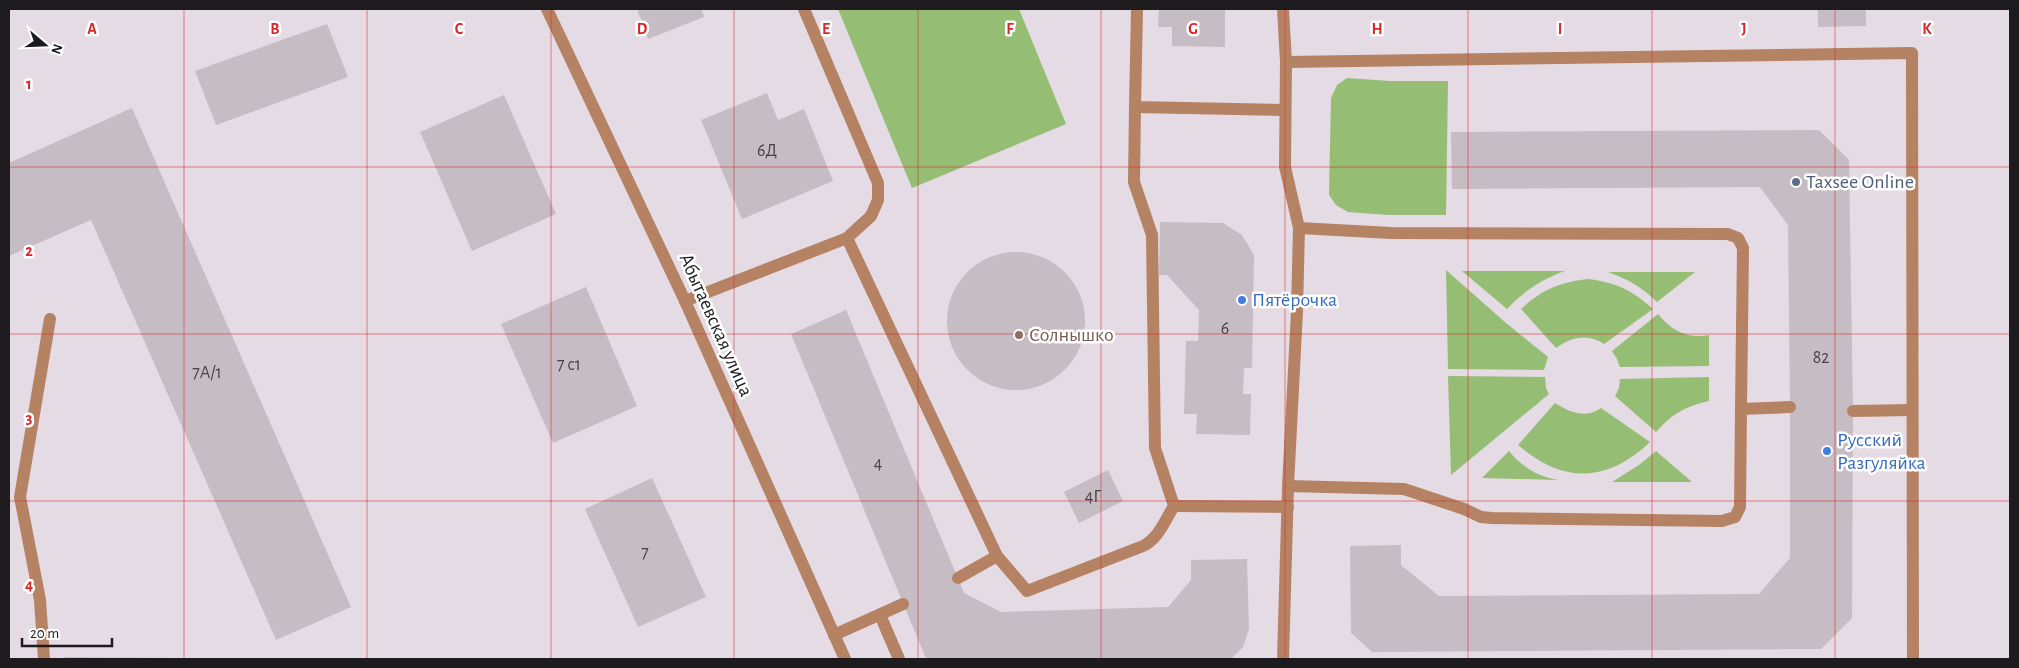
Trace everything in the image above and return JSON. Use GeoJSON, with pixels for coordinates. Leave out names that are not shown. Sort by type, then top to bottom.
{"type":"FeatureCollection","features":[{"type":"Feature","properties":{"kind":"street","name":"Абытаевская улица"},"geometry":{"type":"LineString","coordinates":[[547,9],[685,302],[845,659]]}},
{"type":"Feature","properties":{"kind":"street"},"geometry":{"type":"LineString","coordinates":[[685,302],[847,238],[870,216],[878,200],[878,183],[804,9]]}},
{"type":"Feature","properties":{"kind":"street"},"geometry":{"type":"LineString","coordinates":[[1137,9],[1134,182],[1152,235],[1155,448],[1174,506]]}},
{"type":"Feature","properties":{"kind":"street"},"geometry":{"type":"LineString","coordinates":[[1283,9],[1286,62],[1284,110],[1285,167],[1299,228],[1298,311],[1288,486],[1283,659]]}},
{"type":"Feature","properties":{"kind":"street"},"geometry":{"type":"LineString","coordinates":[[1286,62],[1912,53],[1911,410],[1913,659]]}},
{"type":"Feature","properties":{"kind":"street"},"geometry":{"type":"LineString","coordinates":[[1135,107],[1284,110]]}},
{"type":"Feature","properties":{"kind":"street"},"geometry":{"type":"LineString","coordinates":[[1288,486],[1404,489],[1481,516],[1492,518],[1722,521],[1734,517],[1740,507],[1743,248],[1738,238],[1728,234],[1391,233],[1299,228]]}},
{"type":"Feature","properties":{"kind":"street"},"geometry":{"type":"LineString","coordinates":[[847,238],[997,556],[1027,591],[1151,542],[1174,506]]}},
{"type":"Feature","properties":{"kind":"street"},"geometry":{"type":"LineString","coordinates":[[44,659],[40,600],[20,497],[50,319]]}},
{"type":"Feature","properties":{"kind":"street"},"geometry":{"type":"LineString","coordinates":[[1741,409],[1790,407]]}},
{"type":"Feature","properties":{"kind":"street"},"geometry":{"type":"LineString","coordinates":[[1853,411],[1911,410]]}},
{"type":"Feature","properties":{"kind":"street"},"geometry":{"type":"LineString","coordinates":[[1174,506],[1288,508]]}},
{"type":"Feature","properties":{"kind":"street"},"geometry":{"type":"LineString","coordinates":[[958,578],[997,556]]}},
{"type":"Feature","properties":{"kind":"street"},"geometry":{"type":"LineString","coordinates":[[834,635],[903,604]]}},
{"type":"Feature","properties":{"kind":"street"},"geometry":{"type":"LineString","coordinates":[[880,615],[899,659]]}},
{"type":"Feature","properties":{"kind":"green space"},"geometry":{"type":"Polygon","coordinates":[[[838,9],[1019,9],[1066,124],[912,188],[838,9]]]}},
{"type":"Feature","properties":{"kind":"green space"},"geometry":{"type":"Polygon","coordinates":[[[1347,78],[1390,81],[1448,81],[1446,215],[1388,215],[1348,212],[1336,205],[1329,195],[1331,98],[1337,85],[1347,78]]]}},
{"type":"Feature","properties":{"kind":"green space"},"geometry":{"type":"Polygon","coordinates":[[[1446,270],[1548,357],[1544,370],[1448,369],[1446,270]]]}},
{"type":"Feature","properties":{"kind":"green space"},"geometry":{"type":"Polygon","coordinates":[[[1462,271],[1565,271],[1534,286],[1507,309],[1462,271]]]}},
{"type":"Feature","properties":{"kind":"green space"},"geometry":{"type":"Polygon","coordinates":[[[1608,272],[1695,272],[1657,302],[1634,284],[1608,272]]]}},
{"type":"Feature","properties":{"kind":"green space"},"geometry":{"type":"Polygon","coordinates":[[[1589,279],[1624,288],[1653,309],[1604,344],[1592,338],[1580,338],[1568,341],[1556,348],[1521,309],[1537,296],[1552,288],[1569,282],[1589,279]]]}},
{"type":"Feature","properties":{"kind":"green space"},"geometry":{"type":"Polygon","coordinates":[[[1658,314],[1674,329],[1687,335],[1709,335],[1709,366],[1620,367],[1612,351],[1658,314]]]}},
{"type":"Feature","properties":{"kind":"green space"},"geometry":{"type":"Polygon","coordinates":[[[1448,376],[1545,377],[1546,388],[1549,394],[1451,475],[1448,376]]]}},
{"type":"Feature","properties":{"kind":"green space"},"geometry":{"type":"Polygon","coordinates":[[[1709,377],[1709,401],[1693,405],[1680,412],[1668,420],[1656,432],[1615,396],[1619,388],[1620,379],[1709,377]]]}},
{"type":"Feature","properties":{"kind":"green space"},"geometry":{"type":"Polygon","coordinates":[[[1555,403],[1566,409],[1584,414],[1601,408],[1650,442],[1634,456],[1618,465],[1601,471],[1585,473],[1568,472],[1552,467],[1535,458],[1518,445],[1555,403]]]}},
{"type":"Feature","properties":{"kind":"green space"},"geometry":{"type":"Polygon","coordinates":[[[1509,451],[1531,470],[1558,480],[1482,478],[1509,451]]]}},
{"type":"Feature","properties":{"kind":"green space"},"geometry":{"type":"Polygon","coordinates":[[[1656,451],[1692,482],[1612,482],[1639,465],[1656,451]]]}},
{"type":"Feature","properties":{"kind":"building"},"geometry":{"type":"Polygon","coordinates":[[[637,9],[701,9],[704,17],[648,39],[637,9]]]}},
{"type":"Feature","properties":{"kind":"building"},"geometry":{"type":"Polygon","coordinates":[[[1159,9],[1225,9],[1225,47],[1172,46],[1172,27],[1158,27],[1159,9]]]}},
{"type":"Feature","properties":{"kind":"building"},"geometry":{"type":"Polygon","coordinates":[[[1818,9],[1866,9],[1866,26],[1818,27],[1818,9]]]}},
{"type":"Feature","properties":{"kind":"building"},"geometry":{"type":"Polygon","coordinates":[[[327,24],[348,77],[216,125],[195,71],[327,24]]]}},
{"type":"Feature","properties":{"kind":"building"},"geometry":{"type":"Polygon","coordinates":[[[767,93],[778,120],[804,109],[833,181],[742,219],[701,120],[767,93]]]}},
{"type":"Feature","properties":{"kind":"building"},"geometry":{"type":"Polygon","coordinates":[[[504,95],[556,214],[472,251],[420,132],[504,95]]]}},
{"type":"Feature","properties":{"kind":"building"},"geometry":{"type":"Polygon","coordinates":[[[132,108],[351,607],[276,640],[91,220],[9,256],[9,163],[132,108]]]}},
{"type":"Feature","properties":{"kind":"building"},"geometry":{"type":"Polygon","coordinates":[[[1819,130],[1849,160],[1853,411],[1852,618],[1821,649],[1372,652],[1351,633],[1350,546],[1401,545],[1401,565],[1439,596],[1759,594],[1790,558],[1788,225],[1760,187],[1452,189],[1451,132],[1819,130]]]}},
{"type":"Feature","properties":{"kind":"building"},"geometry":{"type":"Polygon","coordinates":[[[1160,222],[1223,223],[1242,235],[1254,255],[1252,368],[1244,368],[1243,394],[1251,394],[1250,435],[1196,434],[1197,414],[1184,414],[1186,341],[1198,341],[1199,310],[1167,275],[1159,275],[1160,222]]]}},
{"type":"Feature","properties":{"kind":"building"},"geometry":{"type":"Polygon","coordinates":[[[1016,252],[1030,253],[1043,257],[1055,263],[1065,272],[1074,282],[1080,294],[1084,307],[1084,335],[1080,348],[1074,360],[1065,370],[1055,379],[1043,385],[1030,389],[1016,390],[1002,389],[989,385],[977,379],[967,370],[958,360],[952,348],[948,335],[947,321],[948,307],[952,294],[958,282],[967,272],[977,263],[989,257],[1002,253],[1016,252]]]}},
{"type":"Feature","properties":{"kind":"building"},"geometry":{"type":"Polygon","coordinates":[[[586,287],[637,406],[553,443],[501,324],[586,287]]]}},
{"type":"Feature","properties":{"kind":"building"},"geometry":{"type":"Polygon","coordinates":[[[846,310],[964,593],[1001,612],[1168,607],[1191,580],[1191,560],[1247,559],[1249,629],[1243,647],[1231,659],[928,659],[925,656],[791,334],[846,310]]]}},
{"type":"Feature","properties":{"kind":"building"},"geometry":{"type":"Polygon","coordinates":[[[1108,470],[1123,501],[1079,523],[1064,492],[1108,470]]]}},
{"type":"Feature","properties":{"kind":"building"},"geometry":{"type":"Polygon","coordinates":[[[652,478],[706,597],[638,627],[585,509],[652,478]]]}},
{"type":"Feature","properties":{"kind":"building"},"geometry":{"type":"Polygon","coordinates":[[[64,657],[171,658],[171,659],[64,659],[64,657]]]}},
{"type":"Feature","properties":{"kind":"place","name":"Taxsee Online"},"geometry":{"type":"Point","coordinates":[1796,182]}},
{"type":"Feature","properties":{"kind":"place","name":"Пятёрочка"},"geometry":{"type":"Point","coordinates":[1242,300]}},
{"type":"Feature","properties":{"kind":"place","name":"Солнышко"},"geometry":{"type":"Point","coordinates":[1019,335]}},
{"type":"Feature","properties":{"kind":"place","name":"Русский Разгуляйка"},"geometry":{"type":"Point","coordinates":[1827,451]}}]}
